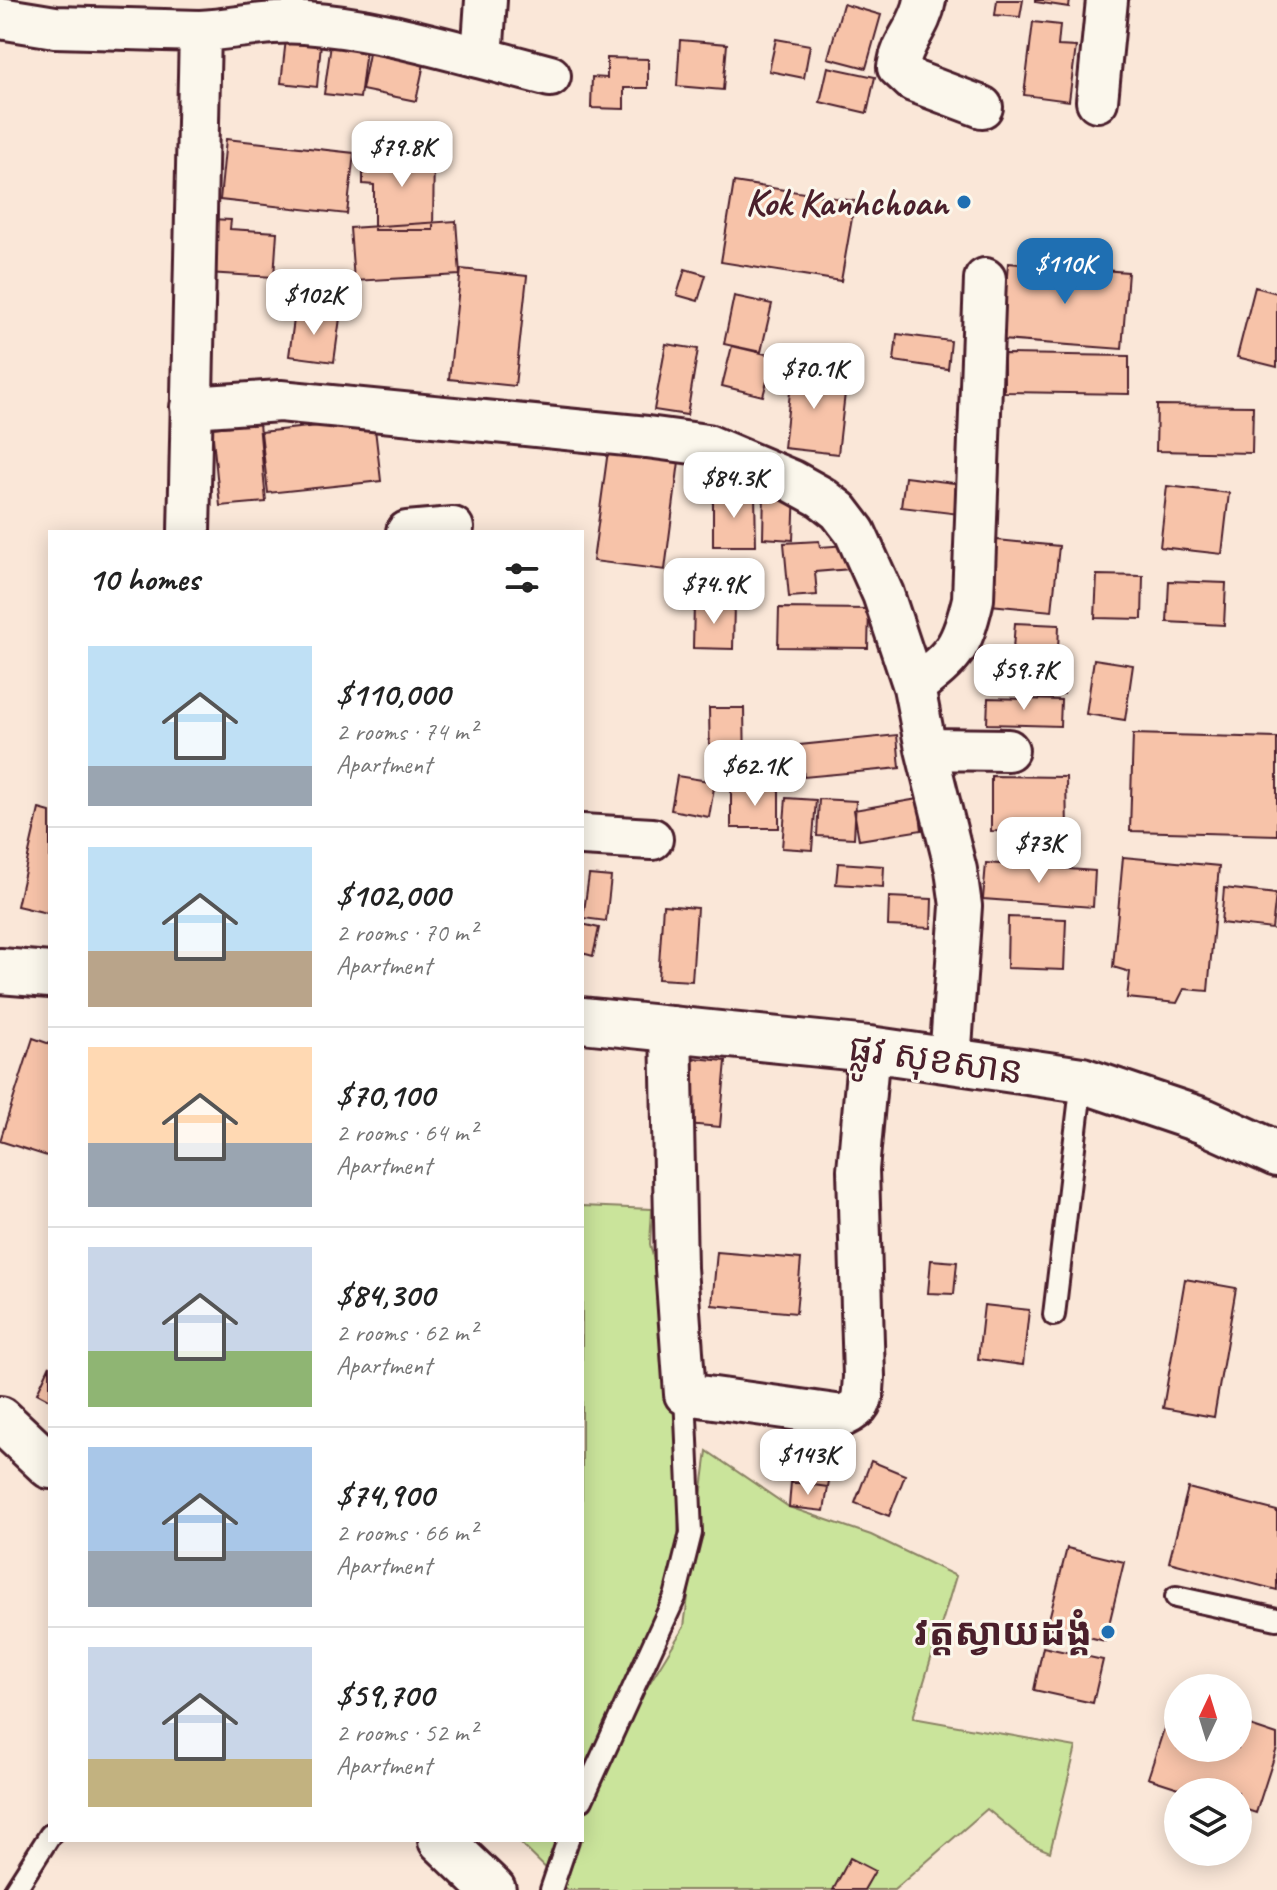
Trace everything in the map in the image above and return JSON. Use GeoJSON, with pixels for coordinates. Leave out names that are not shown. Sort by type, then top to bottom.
{"type":"FeatureCollection","features":[{"type":"Feature","properties":{"kind":"street"},"geometry":{"type":"LineString","coordinates":[[482,58],[486,0]]}},
{"type":"Feature","properties":{"kind":"street"},"geometry":{"type":"LineString","coordinates":[[925,0],[912,34],[905,42],[898,67],[913,81],[982,107]]}},
{"type":"Feature","properties":{"kind":"street"},"geometry":{"type":"LineString","coordinates":[[1097,101],[1107,0]]}},
{"type":"Feature","properties":{"kind":"street"},"geometry":{"type":"LineString","coordinates":[[0,18],[55,27],[200,31],[229,30],[265,11],[305,22],[375,32],[550,76]]}},
{"type":"Feature","properties":{"kind":"street"},"geometry":{"type":"LineString","coordinates":[[189,530],[200,31]]}},
{"type":"Feature","properties":{"kind":"street"},"geometry":{"type":"LineString","coordinates":[[914,687],[951,657],[967,626],[973,599],[985,279]]}},
{"type":"Feature","properties":{"kind":"street"},"geometry":{"type":"LineString","coordinates":[[191,407],[295,402],[707,445],[821,497],[839,511],[855,532],[883,594],[914,687],[956,870],[961,906],[950,1061]]}},
{"type":"Feature","properties":{"kind":"street"},"geometry":{"type":"LineString","coordinates":[[430,530],[453,528]]}},
{"type":"Feature","properties":{"kind":"street"},"geometry":{"type":"LineString","coordinates":[[926,749],[1008,750]]}},
{"type":"Feature","properties":{"kind":"street"},"geometry":{"type":"LineString","coordinates":[[584,835],[652,839]]}},
{"type":"Feature","properties":{"kind":"street"},"geometry":{"type":"LineString","coordinates":[[0,971],[48,975]]}},
{"type":"Feature","properties":{"kind":"street","name":"ផ្លូវ សុខសាន"},"geometry":{"type":"LineString","coordinates":[[584,1020],[869,1049],[1082,1080],[1204,1121],[1277,1154]]}},
{"type":"Feature","properties":{"kind":"street"},"geometry":{"type":"LineString","coordinates":[[671,1027],[676,1268],[685,1394],[843,1416],[856,1411],[861,1403],[864,1377],[858,1170],[869,1049]]}},
{"type":"Feature","properties":{"kind":"street"},"geometry":{"type":"LineString","coordinates":[[0,1419],[48,1464]]}},
{"type":"Feature","properties":{"kind":"street"},"geometry":{"type":"LineString","coordinates":[[443,1842],[493,1890]]}},
{"type":"Feature","properties":{"kind":"lane"},"geometry":{"type":"LineString","coordinates":[[1054,1315],[1082,1080]]}},
{"type":"Feature","properties":{"kind":"lane"},"geometry":{"type":"LineString","coordinates":[[584,1796],[675,1597],[691,1533],[685,1394]]}},
{"type":"Feature","properties":{"kind":"lane"},"geometry":{"type":"LineString","coordinates":[[1176,1597],[1277,1619]]}},
{"type":"Feature","properties":{"kind":"lane"},"geometry":{"type":"LineString","coordinates":[[15,1890],[48,1838]]}},
{"type":"Feature","properties":{"kind":"lane"},"geometry":{"type":"LineString","coordinates":[[551,1890],[567,1842]]}},
{"type":"Feature","properties":{"kind":"green space"},"geometry":{"type":"Polygon","coordinates":[[[584,1206],[652,1209],[650,1244],[685,1394],[675,1597],[606,1754],[684,1627],[707,1451],[789,1507],[871,1535],[956,1576],[913,1718],[1076,1747],[1050,1852],[1028,1843],[987,1809],[894,1890],[568,1890],[519,1842],[584,1842],[584,1206]]]}},
{"type":"Feature","properties":{"kind":"building"},"geometry":{"type":"Polygon","coordinates":[[[997,0],[1023,0],[1020,17],[995,15],[997,0]]]}},
{"type":"Feature","properties":{"kind":"building"},"geometry":{"type":"Polygon","coordinates":[[[1035,0],[1070,0],[1069,7],[1035,0]]]}},
{"type":"Feature","properties":{"kind":"building"},"geometry":{"type":"Polygon","coordinates":[[[843,4],[881,15],[866,68],[828,58],[843,4]]]}},
{"type":"Feature","properties":{"kind":"building"},"geometry":{"type":"Polygon","coordinates":[[[1033,22],[1060,25],[1058,46],[1076,47],[1069,101],[1024,95],[1033,22]]]}},
{"type":"Feature","properties":{"kind":"building"},"geometry":{"type":"Polygon","coordinates":[[[286,39],[321,43],[317,87],[281,83],[286,39]]]}},
{"type":"Feature","properties":{"kind":"building"},"geometry":{"type":"Polygon","coordinates":[[[776,39],[810,45],[804,78],[769,71],[776,39]]]}},
{"type":"Feature","properties":{"kind":"building"},"geometry":{"type":"Polygon","coordinates":[[[680,40],[727,44],[723,90],[677,86],[680,40]]]}},
{"type":"Feature","properties":{"kind":"building"},"geometry":{"type":"Polygon","coordinates":[[[331,44],[366,49],[360,98],[324,94],[331,44]]]}},
{"type":"Feature","properties":{"kind":"building"},"geometry":{"type":"Polygon","coordinates":[[[370,48],[425,59],[416,101],[362,90],[370,48]]]}},
{"type":"Feature","properties":{"kind":"building"},"geometry":{"type":"Polygon","coordinates":[[[607,58],[648,59],[648,88],[624,88],[624,109],[591,108],[592,77],[607,78],[607,58]]]}},
{"type":"Feature","properties":{"kind":"building"},"geometry":{"type":"Polygon","coordinates":[[[828,67],[875,77],[867,113],[820,102],[828,67]]]}},
{"type":"Feature","properties":{"kind":"building"},"geometry":{"type":"Polygon","coordinates":[[[226,139],[354,153],[347,214],[220,200],[226,139]]]}},
{"type":"Feature","properties":{"kind":"building"},"geometry":{"type":"Polygon","coordinates":[[[383,149],[434,150],[433,230],[374,230],[374,185],[363,184],[363,161],[382,161],[383,149]]]}},
{"type":"Feature","properties":{"kind":"building"},"geometry":{"type":"Polygon","coordinates":[[[734,182],[855,201],[841,281],[721,262],[734,182]]]}},
{"type":"Feature","properties":{"kind":"building"},"geometry":{"type":"Polygon","coordinates":[[[210,219],[231,220],[230,229],[277,232],[274,277],[207,273],[210,219]]]}},
{"type":"Feature","properties":{"kind":"building"},"geometry":{"type":"Polygon","coordinates":[[[456,221],[460,275],[354,281],[350,228],[456,221]]]}},
{"type":"Feature","properties":{"kind":"building"},"geometry":{"type":"Polygon","coordinates":[[[1008,263],[1128,272],[1122,349],[1002,340],[1008,263]]]}},
{"type":"Feature","properties":{"kind":"building"},"geometry":{"type":"Polygon","coordinates":[[[461,269],[527,276],[515,386],[449,379],[461,269]]]}},
{"type":"Feature","properties":{"kind":"building"},"geometry":{"type":"Polygon","coordinates":[[[685,269],[706,275],[698,301],[677,295],[685,269]]]}},
{"type":"Feature","properties":{"kind":"building"},"geometry":{"type":"Polygon","coordinates":[[[1255,287],[1277,293],[1277,367],[1237,357],[1255,287]]]}},
{"type":"Feature","properties":{"kind":"building"},"geometry":{"type":"Polygon","coordinates":[[[734,296],[772,304],[761,352],[724,344],[734,296]]]}},
{"type":"Feature","properties":{"kind":"building"},"geometry":{"type":"Polygon","coordinates":[[[295,312],[340,318],[334,362],[289,356],[295,312]]]}},
{"type":"Feature","properties":{"kind":"building"},"geometry":{"type":"Polygon","coordinates":[[[897,334],[951,341],[948,369],[894,361],[897,334]]]}},
{"type":"Feature","properties":{"kind":"building"},"geometry":{"type":"Polygon","coordinates":[[[666,344],[698,349],[687,415],[654,410],[666,344]]]}},
{"type":"Feature","properties":{"kind":"building"},"geometry":{"type":"Polygon","coordinates":[[[732,346],[774,356],[763,396],[722,386],[732,346]]]}},
{"type":"Feature","properties":{"kind":"building"},"geometry":{"type":"Polygon","coordinates":[[[1004,354],[1129,356],[1129,394],[1004,392],[1004,354]]]}},
{"type":"Feature","properties":{"kind":"building"},"geometry":{"type":"Polygon","coordinates":[[[793,364],[836,369],[834,393],[845,393],[838,454],[784,448],[793,364]]]}},
{"type":"Feature","properties":{"kind":"building"},"geometry":{"type":"Polygon","coordinates":[[[1157,405],[1253,406],[1252,453],[1156,451],[1157,405]]]}},
{"type":"Feature","properties":{"kind":"building"},"geometry":{"type":"Polygon","coordinates":[[[374,420],[381,481],[268,493],[261,432],[374,420]]]}},
{"type":"Feature","properties":{"kind":"building"},"geometry":{"type":"Polygon","coordinates":[[[259,423],[266,502],[220,506],[212,428],[259,423]]]}},
{"type":"Feature","properties":{"kind":"building"},"geometry":{"type":"Polygon","coordinates":[[[610,436],[681,446],[665,570],[593,561],[610,436]]]}},
{"type":"Feature","properties":{"kind":"building"},"geometry":{"type":"Polygon","coordinates":[[[905,477],[971,485],[967,515],[901,507],[905,477]]]}},
{"type":"Feature","properties":{"kind":"building"},"geometry":{"type":"Polygon","coordinates":[[[1167,486],[1229,493],[1222,554],[1160,547],[1167,486]]]}},
{"type":"Feature","properties":{"kind":"building"},"geometry":{"type":"Polygon","coordinates":[[[764,488],[795,490],[793,540],[763,538],[764,488]]]}},
{"type":"Feature","properties":{"kind":"building"},"geometry":{"type":"Polygon","coordinates":[[[755,494],[756,546],[713,546],[713,495],[755,494]]]}},
{"type":"Feature","properties":{"kind":"building"},"geometry":{"type":"Polygon","coordinates":[[[997,540],[1059,546],[1052,611],[990,605],[997,540]]]}},
{"type":"Feature","properties":{"kind":"building"},"geometry":{"type":"Polygon","coordinates":[[[819,541],[820,547],[861,544],[863,568],[815,572],[817,595],[789,597],[784,543],[819,541]]]}},
{"type":"Feature","properties":{"kind":"building"},"geometry":{"type":"Polygon","coordinates":[[[1097,575],[1143,576],[1142,619],[1095,618],[1097,575]]]}},
{"type":"Feature","properties":{"kind":"building"},"geometry":{"type":"Polygon","coordinates":[[[1169,581],[1226,583],[1224,625],[1167,622],[1169,581]]]}},
{"type":"Feature","properties":{"kind":"building"},"geometry":{"type":"Polygon","coordinates":[[[694,603],[734,604],[733,649],[693,648],[694,603]]]}},
{"type":"Feature","properties":{"kind":"building"},"geometry":{"type":"Polygon","coordinates":[[[779,608],[869,609],[868,648],[778,647],[779,608]]]}},
{"type":"Feature","properties":{"kind":"building"},"geometry":{"type":"Polygon","coordinates":[[[1015,623],[1059,625],[1058,651],[1013,649],[1015,623]]]}},
{"type":"Feature","properties":{"kind":"building"},"geometry":{"type":"Polygon","coordinates":[[[990,653],[1067,657],[1064,694],[987,688],[990,653]]]}},
{"type":"Feature","properties":{"kind":"building"},"geometry":{"type":"Polygon","coordinates":[[[1094,659],[1133,665],[1125,720],[1086,714],[1094,659]]]}},
{"type":"Feature","properties":{"kind":"building"},"geometry":{"type":"Polygon","coordinates":[[[988,698],[1061,700],[1060,726],[987,724],[988,698]]]}},
{"type":"Feature","properties":{"kind":"building"},"geometry":{"type":"Polygon","coordinates":[[[709,708],[744,708],[745,766],[710,766],[709,708]]]}},
{"type":"Feature","properties":{"kind":"building"},"geometry":{"type":"Polygon","coordinates":[[[1133,734],[1277,738],[1277,835],[1130,831],[1133,734]]]}},
{"type":"Feature","properties":{"kind":"building"},"geometry":{"type":"Polygon","coordinates":[[[897,735],[900,768],[804,777],[800,745],[897,735]]]}},
{"type":"Feature","properties":{"kind":"building"},"geometry":{"type":"Polygon","coordinates":[[[677,776],[715,782],[709,817],[671,810],[677,776]]]}},
{"type":"Feature","properties":{"kind":"building"},"geometry":{"type":"Polygon","coordinates":[[[991,776],[1066,777],[1067,832],[991,831],[991,776]]]}},
{"type":"Feature","properties":{"kind":"building"},"geometry":{"type":"Polygon","coordinates":[[[731,789],[779,789],[779,828],[731,828],[731,789]]]}},
{"type":"Feature","properties":{"kind":"building"},"geometry":{"type":"Polygon","coordinates":[[[786,798],[816,800],[812,850],[782,848],[786,798]]]}},
{"type":"Feature","properties":{"kind":"building"},"geometry":{"type":"Polygon","coordinates":[[[819,799],[856,801],[854,838],[817,836],[819,799]]]}},
{"type":"Feature","properties":{"kind":"building"},"geometry":{"type":"Polygon","coordinates":[[[918,799],[922,830],[859,840],[854,810],[918,799]]]}},
{"type":"Feature","properties":{"kind":"building"},"geometry":{"type":"Polygon","coordinates":[[[39,809],[48,811],[47,913],[17,906],[39,809]]]}},
{"type":"Feature","properties":{"kind":"building"},"geometry":{"type":"Polygon","coordinates":[[[1123,857],[1219,866],[1208,991],[1184,989],[1177,1003],[1127,998],[1130,972],[1113,967],[1123,857]]]}},
{"type":"Feature","properties":{"kind":"building"},"geometry":{"type":"Polygon","coordinates":[[[838,863],[884,866],[883,887],[836,884],[838,863]]]}},
{"type":"Feature","properties":{"kind":"building"},"geometry":{"type":"Polygon","coordinates":[[[986,863],[1095,871],[1093,907],[983,899],[986,863]]]}},
{"type":"Feature","properties":{"kind":"building"},"geometry":{"type":"Polygon","coordinates":[[[589,875],[611,877],[606,921],[584,918],[589,875]]]}},
{"type":"Feature","properties":{"kind":"building"},"geometry":{"type":"Polygon","coordinates":[[[1224,888],[1276,894],[1272,929],[1221,923],[1224,888]]]}},
{"type":"Feature","properties":{"kind":"building"},"geometry":{"type":"Polygon","coordinates":[[[889,897],[932,899],[931,928],[888,926],[889,897]]]}},
{"type":"Feature","properties":{"kind":"building"},"geometry":{"type":"Polygon","coordinates":[[[663,905],[697,908],[692,981],[658,979],[663,905]]]}},
{"type":"Feature","properties":{"kind":"building"},"geometry":{"type":"Polygon","coordinates":[[[1008,917],[1066,919],[1064,970],[1007,968],[1008,917]]]}},
{"type":"Feature","properties":{"kind":"building"},"geometry":{"type":"Polygon","coordinates":[[[584,924],[599,928],[593,956],[584,954],[584,924]]]}},
{"type":"Feature","properties":{"kind":"building"},"geometry":{"type":"Polygon","coordinates":[[[33,1038],[48,1043],[48,1156],[0,1141],[33,1038]]]}},
{"type":"Feature","properties":{"kind":"building"},"geometry":{"type":"Polygon","coordinates":[[[693,1058],[726,1061],[720,1127],[687,1124],[693,1058]]]}},
{"type":"Feature","properties":{"kind":"building"},"geometry":{"type":"Polygon","coordinates":[[[717,1252],[801,1259],[796,1313],[712,1305],[717,1252]]]}},
{"type":"Feature","properties":{"kind":"building"},"geometry":{"type":"Polygon","coordinates":[[[931,1260],[957,1262],[954,1294],[928,1293],[931,1260]]]}},
{"type":"Feature","properties":{"kind":"building"},"geometry":{"type":"Polygon","coordinates":[[[1185,1279],[1236,1288],[1214,1417],[1163,1408],[1185,1279]]]}},
{"type":"Feature","properties":{"kind":"building"},"geometry":{"type":"Polygon","coordinates":[[[984,1305],[1029,1310],[1023,1365],[978,1359],[984,1305]]]}},
{"type":"Feature","properties":{"kind":"building"},"geometry":{"type":"Polygon","coordinates":[[[48,1369],[48,1399],[37,1393],[48,1369]]]}},
{"type":"Feature","properties":{"kind":"building"},"geometry":{"type":"Polygon","coordinates":[[[794,1456],[832,1462],[828,1487],[791,1482],[794,1456]]]}},
{"type":"Feature","properties":{"kind":"building"},"geometry":{"type":"Polygon","coordinates":[[[871,1461],[905,1475],[889,1516],[855,1503],[871,1461]]]}},
{"type":"Feature","properties":{"kind":"building"},"geometry":{"type":"Polygon","coordinates":[[[791,1482],[828,1487],[824,1511],[789,1507],[791,1482]]]}},
{"type":"Feature","properties":{"kind":"building"},"geometry":{"type":"Polygon","coordinates":[[[1188,1488],[1277,1511],[1277,1590],[1169,1562],[1188,1488]]]}},
{"type":"Feature","properties":{"kind":"building"},"geometry":{"type":"Polygon","coordinates":[[[1067,1548],[1124,1562],[1105,1641],[1047,1627],[1067,1548]]]}},
{"type":"Feature","properties":{"kind":"building"},"geometry":{"type":"Polygon","coordinates":[[[1043,1647],[1103,1660],[1093,1703],[1034,1690],[1043,1647]]]}},
{"type":"Feature","properties":{"kind":"building"},"geometry":{"type":"Polygon","coordinates":[[[1252,1727],[1277,1735],[1277,1748],[1256,1813],[1252,1812],[1252,1778],[1164,1778],[1164,1783],[1148,1778],[1164,1729],[1164,1762],[1252,1762],[1252,1727]]]}},
{"type":"Feature","properties":{"kind":"building"},"geometry":{"type":"Polygon","coordinates":[[[850,1858],[875,1871],[864,1890],[833,1890],[850,1858]]]}},
{"type":"Feature","properties":{"kind":"place","name":"Kok Kanhchoan"},"geometry":{"type":"Point","coordinates":[964,202]}},
{"type":"Feature","properties":{"kind":"place","name":"វត្តស្វាយដង្គំ"},"geometry":{"type":"Point","coordinates":[1108,1632]}}]}
